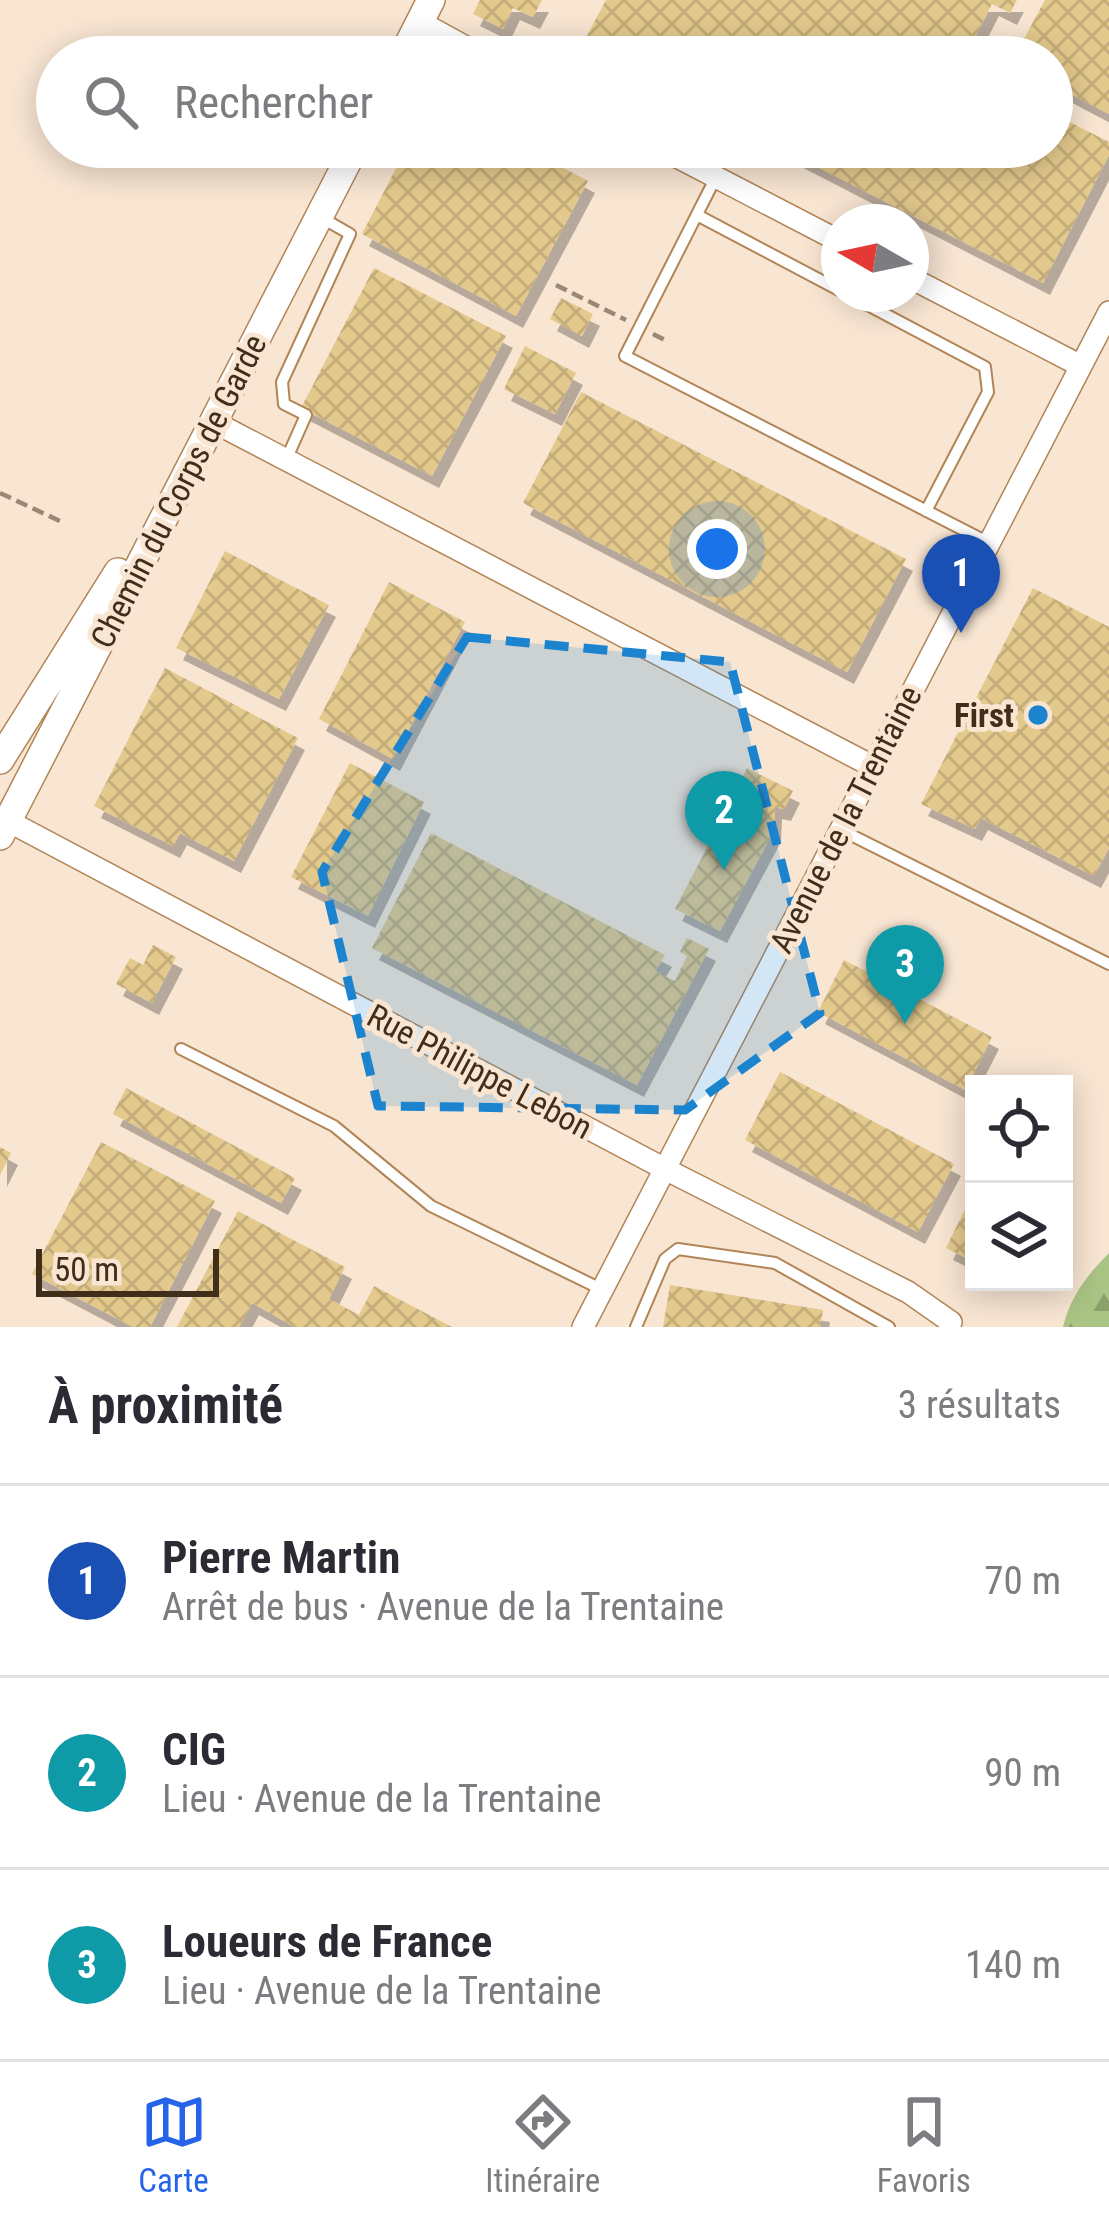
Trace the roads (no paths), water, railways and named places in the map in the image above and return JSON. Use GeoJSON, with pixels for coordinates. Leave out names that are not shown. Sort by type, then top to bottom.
{"type":"FeatureCollection","features":[{"type":"Feature","properties":{"kind":"street"},"geometry":{"type":"LineString","coordinates":[[425,11],[457,36]]}},
{"type":"Feature","properties":{"kind":"street","name":"Chemin du Corps de Garde"},"geometry":{"type":"LineString","coordinates":[[4,828],[344,168]]}},
{"type":"Feature","properties":{"kind":"street"},"geometry":{"type":"LineString","coordinates":[[699,168],[821,232]]}},
{"type":"Feature","properties":{"kind":"street"},"geometry":{"type":"LineString","coordinates":[[929,287],[1081,366]]}},
{"type":"Feature","properties":{"kind":"street","name":"Avenue de la Trentaine"},"geometry":{"type":"LineString","coordinates":[[583,1327],[1109,312]]}},
{"type":"Feature","properties":{"kind":"street"},"geometry":{"type":"LineString","coordinates":[[0,760],[212,422],[872,766]]}},
{"type":"Feature","properties":{"kind":"street","name":"Rue Philippe Lebon"},"geometry":{"type":"LineString","coordinates":[[4,828],[908,1292],[950,1324]]}},
{"type":"Feature","properties":{"kind":"lane"},"geometry":{"type":"LineString","coordinates":[[716,177],[625,356],[989,543]]}},
{"type":"Feature","properties":{"kind":"lane"},"geometry":{"type":"LineString","coordinates":[[697,215],[821,280]]}},
{"type":"Feature","properties":{"kind":"lane"},"geometry":{"type":"LineString","coordinates":[[286,460],[306,415],[284,404],[283,382],[350,234],[319,216]]}},
{"type":"Feature","properties":{"kind":"lane"},"geometry":{"type":"LineString","coordinates":[[881,312],[985,367],[988,392],[926,511]]}},
{"type":"Feature","properties":{"kind":"lane"},"geometry":{"type":"LineString","coordinates":[[838,829],[1109,964]]}},
{"type":"Feature","properties":{"kind":"lane"},"geometry":{"type":"LineString","coordinates":[[181,1049],[334,1126],[431,1206],[603,1290]]}},
{"type":"Feature","properties":{"kind":"lane"},"geometry":{"type":"LineString","coordinates":[[636,1327],[665,1259],[678,1249],[775,1263],[889,1327]]}},
{"type":"Feature","properties":{"kind":"place","name":"Pierre Martin"},"geometry":{"type":"Point","coordinates":[961,633]}},
{"type":"Feature","properties":{"kind":"place","name":"First"},"geometry":{"type":"Point","coordinates":[1038,715]}},
{"type":"Feature","properties":{"kind":"place","name":"CIG"},"geometry":{"type":"Point","coordinates":[724,870]}},
{"type":"Feature","properties":{"kind":"place","name":"Loueurs de France"},"geometry":{"type":"Point","coordinates":[905,1024]}}]}
